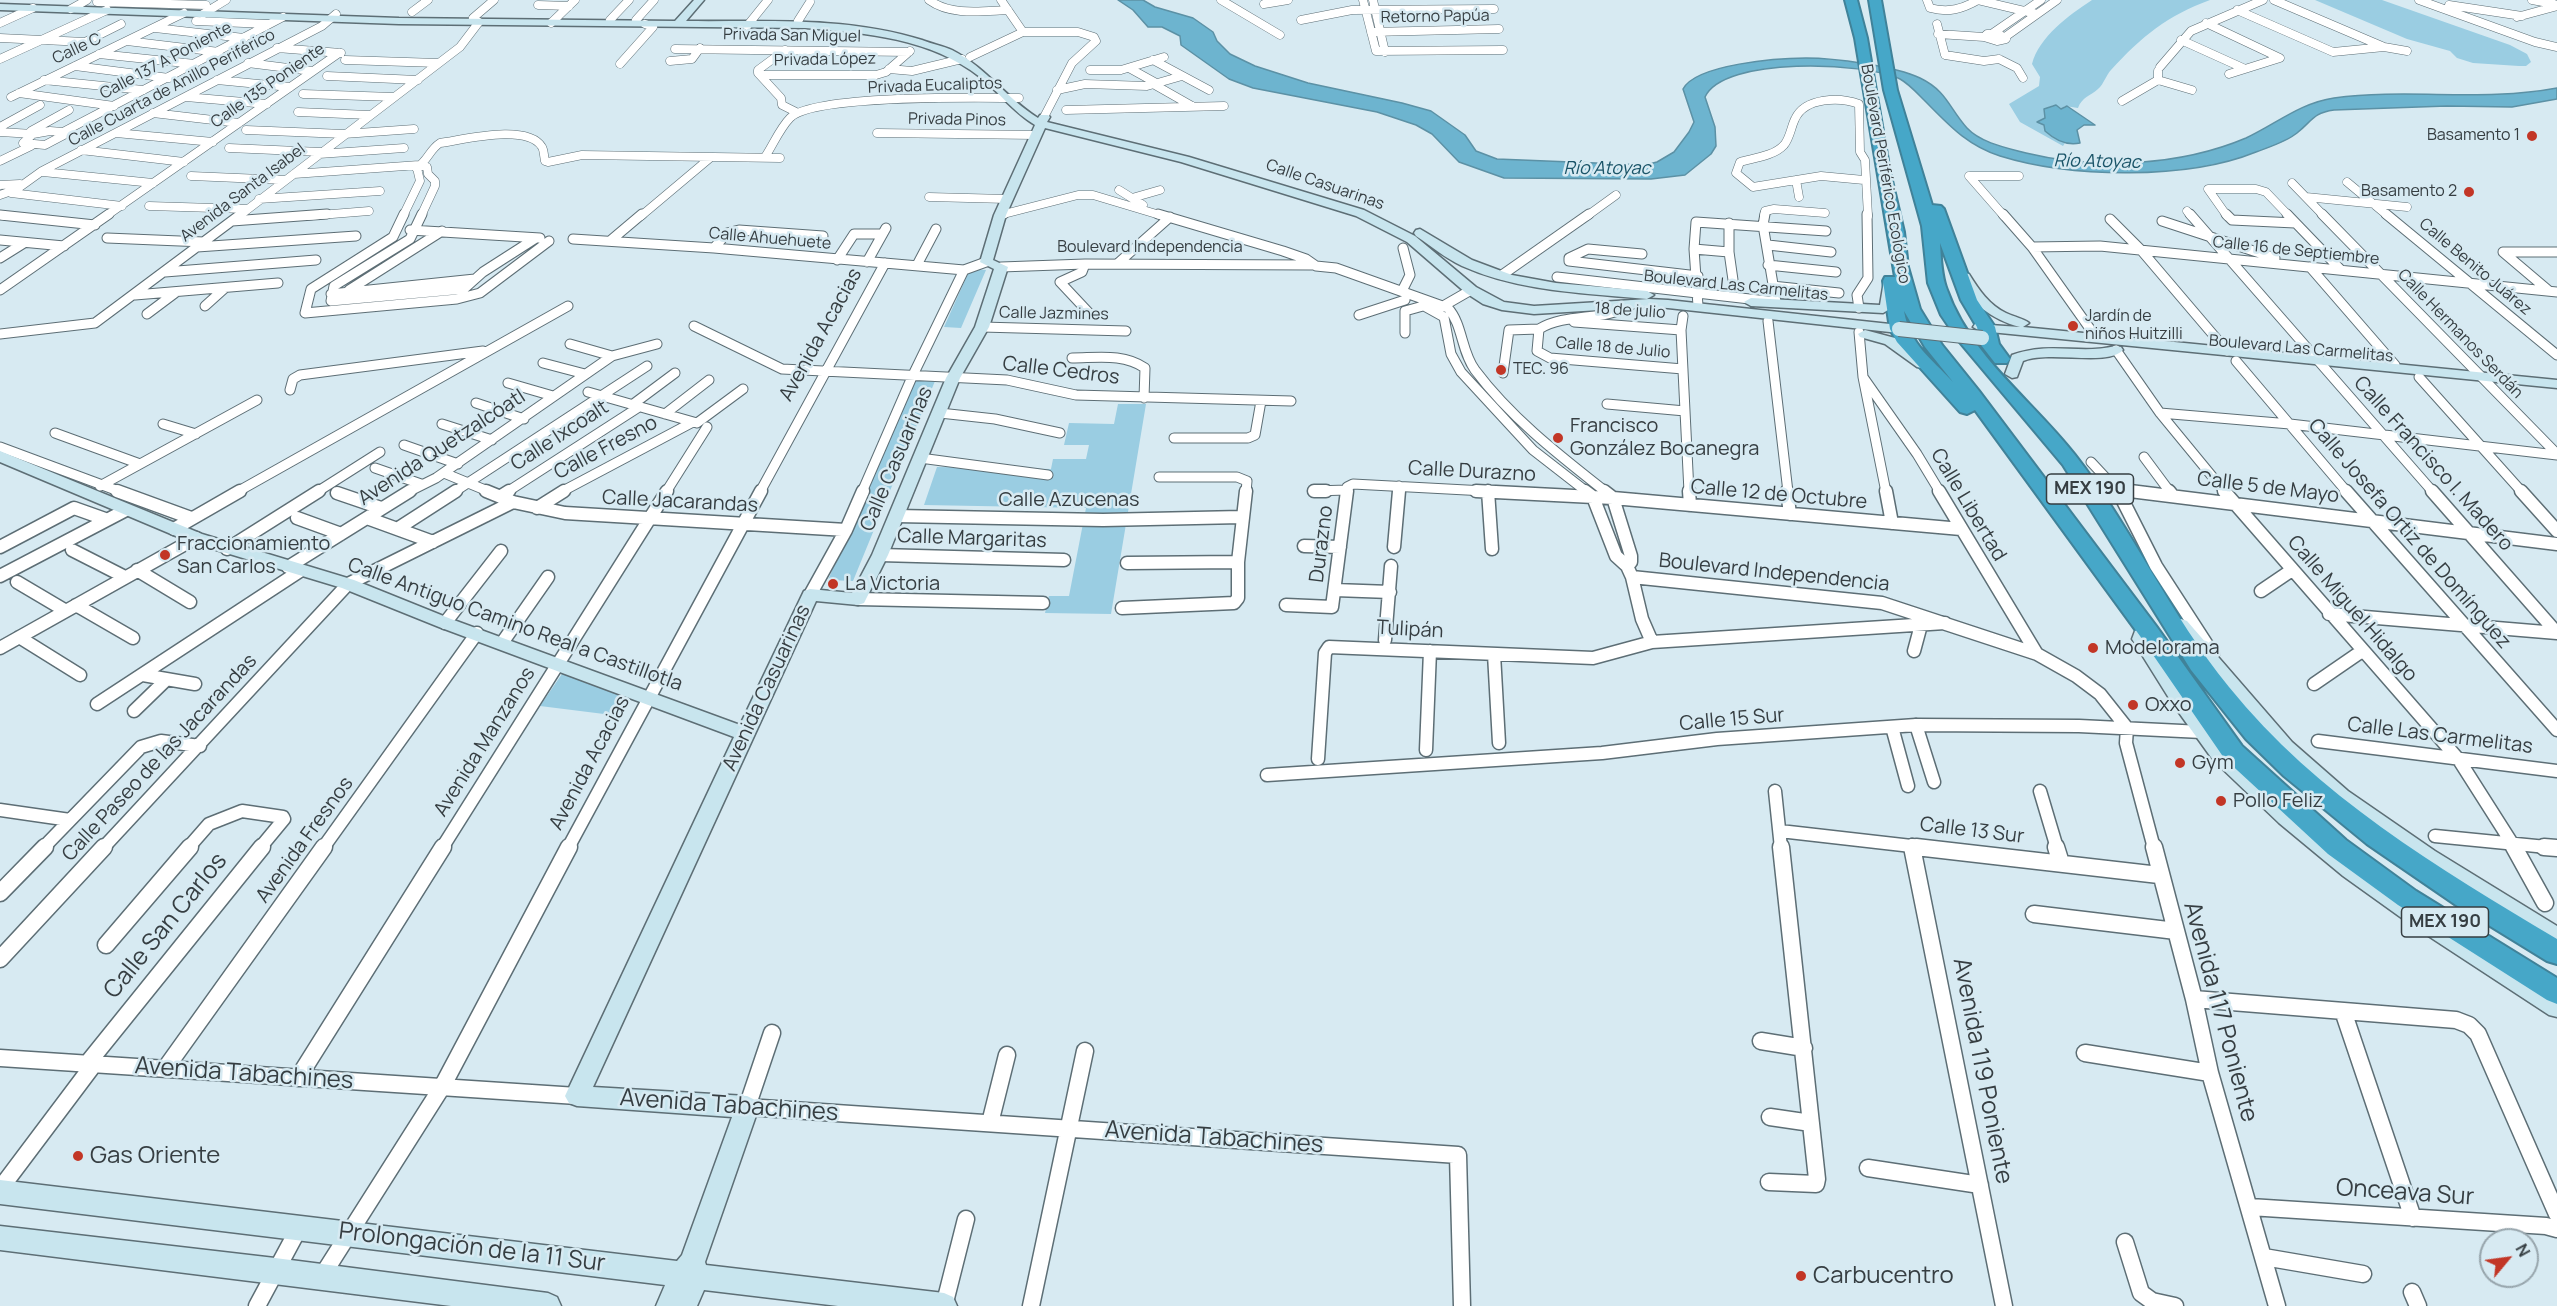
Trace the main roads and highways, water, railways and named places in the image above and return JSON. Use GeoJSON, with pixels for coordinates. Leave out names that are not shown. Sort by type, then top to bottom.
{"type":"FeatureCollection","features":[{"type":"Feature","properties":{"kind":"highway","name":"Boulevard Periférico Ecológico"},"geometry":{"type":"LineString","coordinates":[[1851,0],[1861,38],[1900,267],[1912,309],[1934,347],[1973,395],[2148,631],[2233,752],[2337,847],[2407,898],[2557,992]]}},
{"type":"Feature","properties":{"kind":"highway","name":"Boulevard Periférico Ecológico"},"geometry":{"type":"LineString","coordinates":[[1875,0],[1885,65],[1930,228],[1934,273],[1939,292],[1953,320],[1992,371],[2067,457],[2098,501],[2138,571],[2187,647],[2221,693],[2265,744],[2302,779],[2369,831],[2450,886],[2557,953]]}},
{"type":"Feature","properties":{"kind":"highway"},"geometry":{"type":"LineString","coordinates":[[1881,31],[1887,24],[1886,0]]}},
{"type":"Feature","properties":{"kind":"highway"},"geometry":{"type":"LineString","coordinates":[[1883,172],[1882,237],[1898,324],[1906,342],[2007,455],[2056,522],[2086,548]]}},
{"type":"Feature","properties":{"kind":"highway"},"geometry":{"type":"LineString","coordinates":[[1913,172],[1939,214],[1969,300],[1990,345],[2043,416],[2067,457]]}},
{"type":"Feature","properties":{"kind":"main road"},"geometry":{"type":"LineString","coordinates":[[679,23],[699,0]]}},
{"type":"Feature","properties":{"kind":"main road","name":"Calle Casuarinas"},"geometry":{"type":"LineString","coordinates":[[0,5],[201,11],[321,20]]}},
{"type":"Feature","properties":{"kind":"main road","name":"Calle Casuarinas"},"geometry":{"type":"LineString","coordinates":[[0,5],[33,8],[201,11],[321,20],[476,20],[822,26],[882,33],[966,58]]}},
{"type":"Feature","properties":{"kind":"main road","name":"Calle Casuarinas"},"geometry":{"type":"LineString","coordinates":[[553,21],[640,22]]}},
{"type":"Feature","properties":{"kind":"main road","name":"Calle Casuarinas"},"geometry":{"type":"LineString","coordinates":[[749,24],[798,21],[849,25],[908,34],[942,44],[966,58],[1012,98],[1021,112],[1040,125],[1185,159],[1333,204],[1377,220],[1488,301],[1517,309],[1630,305],[1698,299],[1771,312],[1898,324]]}},
{"type":"Feature","properties":{"kind":"main road","name":"Calle Casuarinas"},"geometry":{"type":"LineString","coordinates":[[1040,125],[1087,130],[1176,150]]}},
{"type":"Feature","properties":{"kind":"main road","name":"Calle Casuarinas"},"geometry":{"type":"LineString","coordinates":[[810,595],[858,599],[880,555],[953,378],[982,327],[1000,215],[1040,125]]}},
{"type":"Feature","properties":{"kind":"main road","name":"Boulevard Las Carmelitas"},"geometry":{"type":"LineString","coordinates":[[1176,150],[1393,218],[1466,262],[1502,275],[1570,287],[1729,302],[2116,350],[2231,356],[2485,380],[2557,390]]}},
{"type":"Feature","properties":{"kind":"main road"},"geometry":{"type":"LineString","coordinates":[[1407,243],[1417,236],[1428,238]]}},
{"type":"Feature","properties":{"kind":"main road"},"geometry":{"type":"LineString","coordinates":[[1954,260],[1973,294],[1994,313],[2021,323],[2163,341],[2177,346]]}},
{"type":"Feature","properties":{"kind":"main road"},"geometry":{"type":"LineString","coordinates":[[1771,312],[1886,307],[1891,280]]}},
{"type":"Feature","properties":{"kind":"main road"},"geometry":{"type":"LineString","coordinates":[[1729,302],[1771,312],[1787,321],[1859,333],[1890,341],[1934,374]]}},
{"type":"Feature","properties":{"kind":"main road","name":"Boulevard Las Carmelitas"},"geometry":{"type":"LineString","coordinates":[[1984,333],[2177,346],[2231,356]]}},
{"type":"Feature","properties":{"kind":"main road"},"geometry":{"type":"LineString","coordinates":[[2012,374],[2017,358],[2037,351],[2061,350],[2105,354],[2116,350]]}},
{"type":"Feature","properties":{"kind":"main road","name":"Boulevard Las Carmelitas"},"geometry":{"type":"LineString","coordinates":[[2320,365],[2420,377],[2557,384]]}},
{"type":"Feature","properties":{"kind":"main road","name":"Calle Antiguo Camino Real a Castillotla"},"geometry":{"type":"LineString","coordinates":[[0,456],[85,494],[196,538],[348,584],[445,623],[745,734]]}},
{"type":"Feature","properties":{"kind":"main road","name":"Avenida Casuarinas"},"geometry":{"type":"LineString","coordinates":[[577,1096],[810,595]]}},
{"type":"Feature","properties":{"kind":"main road","name":"Boulevard Periférico Ecológico"},"geometry":{"type":"LineString","coordinates":[[2158,600],[2230,680],[2254,713],[2285,747],[2341,796],[2428,857],[2557,937]]}},
{"type":"Feature","properties":{"kind":"main road","name":"Boulevard Periférico Ecológico"},"geometry":{"type":"LineString","coordinates":[[2148,631],[2141,635],[2141,639],[2202,732],[2257,791],[2333,858],[2395,905],[2557,1008]]}},
{"type":"Feature","properties":{"kind":"main road","name":"Avenida Tabachines"},"geometry":{"type":"LineString","coordinates":[[577,1096],[747,1107],[691,1271]]}},
{"type":"Feature","properties":{"kind":"main road","name":"Prolongación de la 11 Sur"},"geometry":{"type":"LineString","coordinates":[[0,1191],[299,1228],[691,1271],[944,1306]]}},
{"type":"Feature","properties":{"kind":"main road"},"geometry":{"type":"LineString","coordinates":[[0,1238],[322,1276],[483,1303],[548,1306]]}},
{"type":"Feature","properties":{"kind":"main road"},"geometry":{"type":"LineString","coordinates":[[669,1306],[691,1271]]}},
{"type":"Feature","properties":{"kind":"main road"},"geometry":{"type":"LineString","coordinates":[[684,1306],[691,1271]]}},
{"type":"Feature","properties":{"kind":"water","name":"Río Atoyac"},"geometry":{"type":"Polygon","coordinates":[[[1118,0],[1143,0],[1155,7],[1193,18],[1213,32],[1217,41],[1230,54],[1255,66],[1308,83],[1431,111],[1465,135],[1476,151],[1497,159],[1645,165],[1657,162],[1674,152],[1694,122],[1683,89],[1691,80],[1721,68],[1739,64],[1793,58],[1848,61],[1909,74],[1936,88],[1967,128],[1979,138],[2026,153],[2081,162],[2138,162],[2194,155],[2246,138],[2310,104],[2334,98],[2390,94],[2501,94],[2557,88],[2557,99],[2512,107],[2447,106],[2327,111],[2317,115],[2283,142],[2228,161],[2197,168],[2163,171],[2094,172],[2029,163],[2000,156],[1977,146],[1958,133],[1907,83],[1900,79],[1857,69],[1796,66],[1739,74],[1717,84],[1705,97],[1715,127],[1716,146],[1711,154],[1685,175],[1651,179],[1504,178],[1459,162],[1432,134],[1416,125],[1377,112],[1253,88],[1229,79],[1181,45],[1180,36],[1162,27],[1148,27],[1133,10],[1118,0]]]}},
{"type":"Feature","properties":{"kind":"water"},"geometry":{"type":"Polygon","coordinates":[[[2056,105],[2061,109],[2067,106],[2095,125],[2084,125],[2077,130],[2080,143],[2070,144],[2057,140],[2045,131],[2044,125],[2037,122],[2045,118],[2044,109],[2056,105]]]}},
{"type":"Feature","properties":{"kind":"place","name":"Basamento 1"},"geometry":{"type":"Point","coordinates":[2532,136]}},
{"type":"Feature","properties":{"kind":"place","name":"Basamento 2"},"geometry":{"type":"Point","coordinates":[2469,192]}},
{"type":"Feature","properties":{"kind":"place","name":"Jardín de niños Huitzilli"},"geometry":{"type":"Point","coordinates":[2073,326]}},
{"type":"Feature","properties":{"kind":"place","name":"TEC. 96"},"geometry":{"type":"Point","coordinates":[1501,370]}},
{"type":"Feature","properties":{"kind":"place","name":"Francisco González Bocanegra"},"geometry":{"type":"Point","coordinates":[1558,438]}},
{"type":"Feature","properties":{"kind":"place","name":"Fraccionamiento San Carlos"},"geometry":{"type":"Point","coordinates":[165,555]}},
{"type":"Feature","properties":{"kind":"place","name":"La Victoria"},"geometry":{"type":"Point","coordinates":[833,584]}},
{"type":"Feature","properties":{"kind":"place","name":"Modelorama"},"geometry":{"type":"Point","coordinates":[2093,648]}},
{"type":"Feature","properties":{"kind":"place","name":"Oxxo"},"geometry":{"type":"Point","coordinates":[2133,705]}},
{"type":"Feature","properties":{"kind":"place","name":"Gym"},"geometry":{"type":"Point","coordinates":[2180,763]}},
{"type":"Feature","properties":{"kind":"place","name":"Pollo Feliz"},"geometry":{"type":"Point","coordinates":[2221,801]}},
{"type":"Feature","properties":{"kind":"place","name":"Gas Oriente"},"geometry":{"type":"Point","coordinates":[78,1156]}},
{"type":"Feature","properties":{"kind":"place","name":"Carbucentro"},"geometry":{"type":"Point","coordinates":[1801,1276]}}]}
